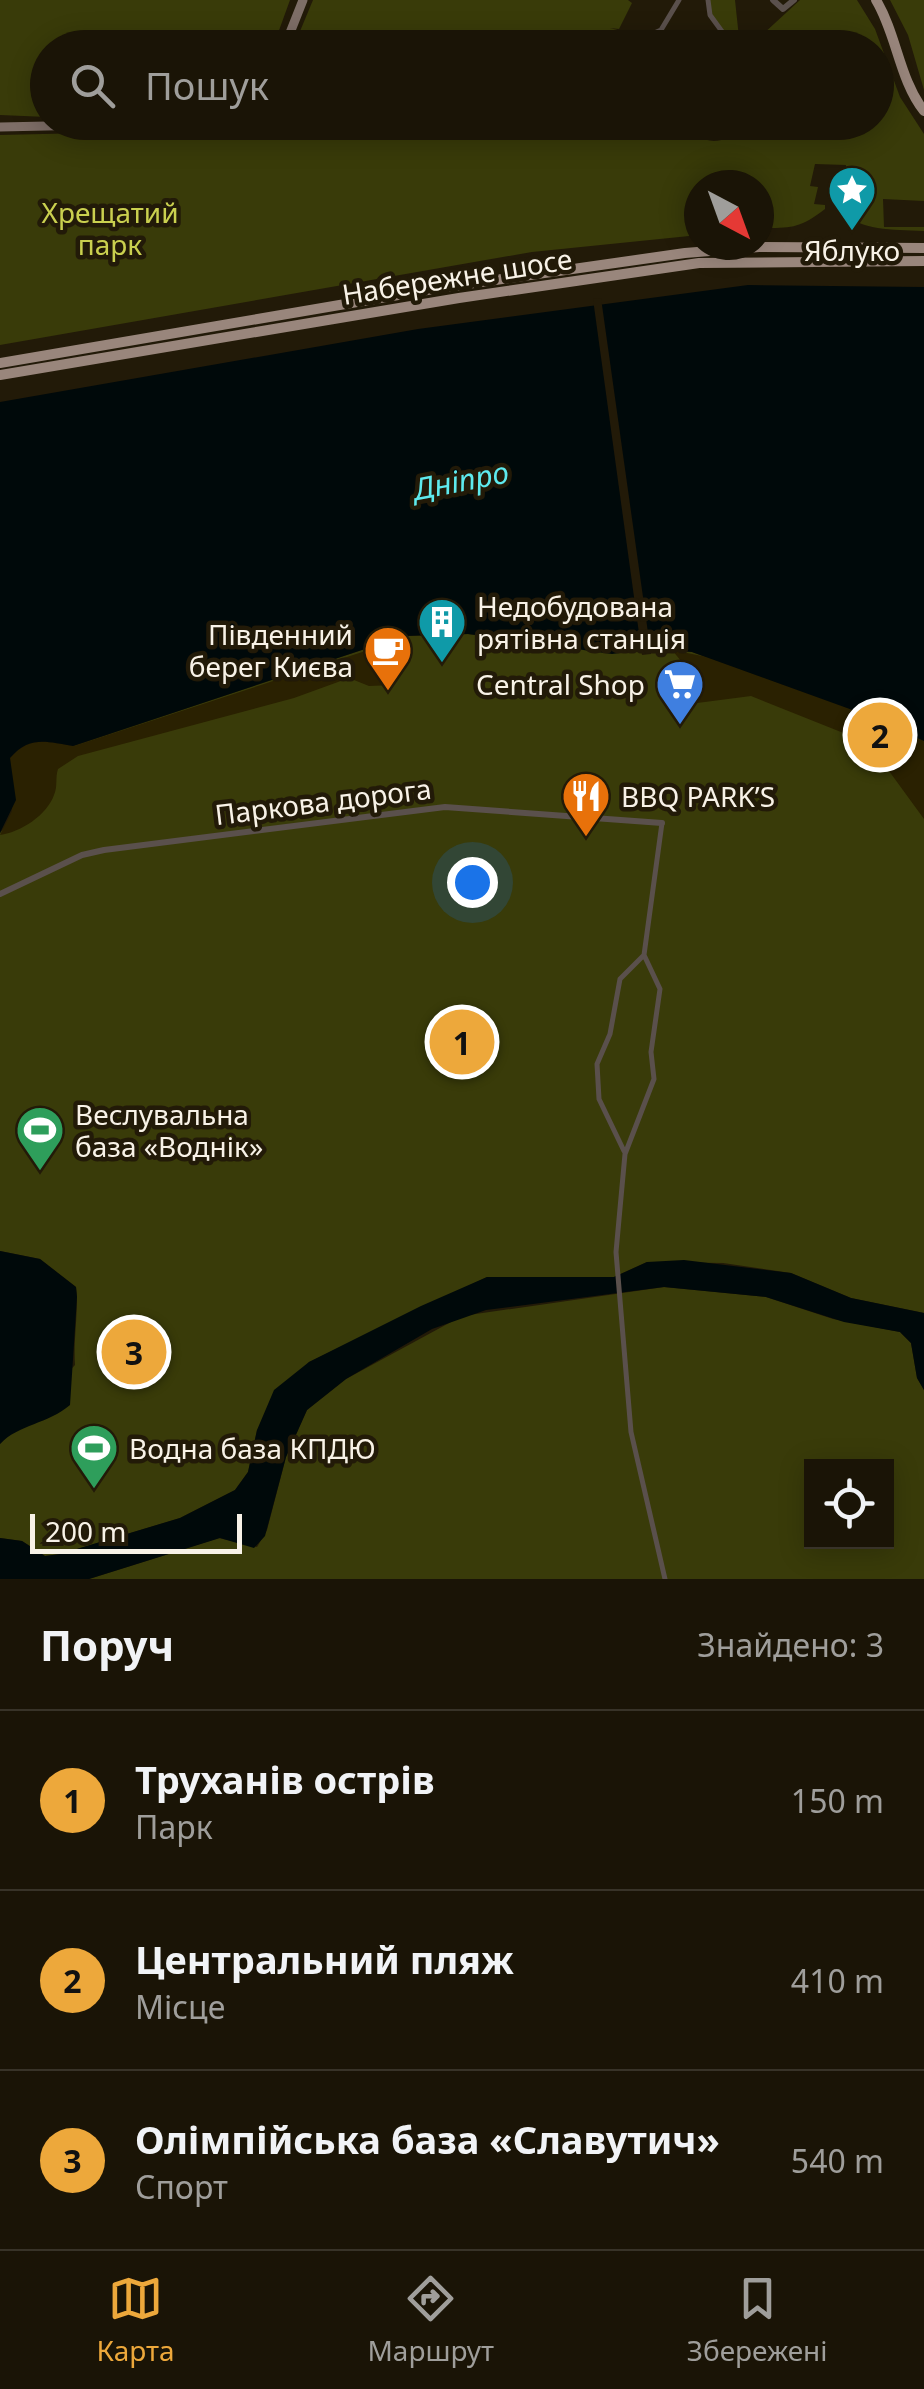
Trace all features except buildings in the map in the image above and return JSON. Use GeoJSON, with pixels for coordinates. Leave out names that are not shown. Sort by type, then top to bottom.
{"type":"FeatureCollection","features":[{"type":"Feature","properties":{"kind":"main road"},"geometry":{"type":"LineString","coordinates":[[291,30],[303,0]]}},
{"type":"Feature","properties":{"kind":"main road"},"geometry":{"type":"LineString","coordinates":[[876,0],[891,30]]}},
{"type":"Feature","properties":{"kind":"main road"},"geometry":{"type":"LineString","coordinates":[[894,37],[910,87],[924,110]]}},
{"type":"Feature","properties":{"kind":"main road"},"geometry":{"type":"LineString","coordinates":[[0,127],[30,126]]}},
{"type":"Feature","properties":{"kind":"main road","name":"Набережне шосе"},"geometry":{"type":"LineString","coordinates":[[0,363],[458,285],[684,252],[924,248]]}},
{"type":"Feature","properties":{"kind":"main road","name":"Набережне шосе"},"geometry":{"type":"LineString","coordinates":[[0,375],[459,298],[700,263],[924,262]]}},
{"type":"Feature","properties":{"kind":"street"},"geometry":{"type":"LineString","coordinates":[[658,30],[679,0]]}},
{"type":"Feature","properties":{"kind":"street"},"geometry":{"type":"LineString","coordinates":[[708,0],[710,15],[721,30]]}},
{"type":"Feature","properties":{"kind":"street"},"geometry":{"type":"LineString","coordinates":[[773,0],[783,9],[794,0]]}},
{"type":"Feature","properties":{"kind":"street","name":"Паркова дорога"},"geometry":{"type":"LineString","coordinates":[[0,894],[10,885],[93,852],[444,808],[662,823]]}},
{"type":"Feature","properties":{"kind":"street"},"geometry":{"type":"LineString","coordinates":[[662,823],[644,954],[660,990],[651,1052],[654,1080],[624,1154],[618,1195],[630,1432],[665,1579]]}},
{"type":"Feature","properties":{"kind":"street"},"geometry":{"type":"LineString","coordinates":[[624,1154],[600,1099],[596,1064],[610,1034],[620,978],[644,954]]}},
{"type":"Feature","properties":{"kind":"green space"},"geometry":{"type":"Polygon","coordinates":[[[0,0],[290,0],[279,30],[30,30],[30,116],[0,115],[0,0]]]}},
{"type":"Feature","properties":{"kind":"green space"},"geometry":{"type":"Polygon","coordinates":[[[313,0],[632,3],[619,29],[610,28],[617,30],[300,30],[313,0]]]}},
{"type":"Feature","properties":{"kind":"green space"},"geometry":{"type":"Polygon","coordinates":[[[708,0],[735,0],[738,30],[721,30],[710,15],[708,0]]]}},
{"type":"Feature","properties":{"kind":"green space","name":"Хрещатий парк"},"geometry":{"type":"Polygon","coordinates":[[[800,0],[857,0],[875,30],[767,30],[800,0]]]}},
{"type":"Feature","properties":{"kind":"green space"},"geometry":{"type":"Polygon","coordinates":[[[890,0],[924,0],[924,90],[908,35],[890,0]]]}},
{"type":"Feature","properties":{"kind":"green space","name":"Хрещатий парк"},"geometry":{"type":"Polygon","coordinates":[[[894,81],[924,134],[924,201],[883,199],[884,227],[924,227],[924,231],[878,228],[839,210],[839,205],[846,205],[846,165],[815,164],[810,186],[818,187],[814,204],[825,205],[825,209],[794,226],[779,228],[774,228],[774,170],[684,170],[684,237],[532,252],[0,345],[0,135],[30,134],[30,140],[894,140],[894,81]]]}},
{"type":"Feature","properties":{"kind":"green space"},"geometry":{"type":"Polygon","coordinates":[[[468,634],[562,645],[692,652],[924,741],[924,1313],[851,1298],[791,1273],[723,1263],[647,1262],[614,1277],[487,1277],[309,1362],[257,1430],[248,1472],[235,1490],[180,1518],[61,1554],[45,1556],[22,1541],[0,1538],[0,1444],[75,1365],[77,1305],[76,1287],[40,1259],[0,1251],[0,833],[74,746],[404,636],[468,634]]]}},
{"type":"Feature","properties":{"kind":"green space"},"geometry":{"type":"Polygon","coordinates":[[[664,1287],[766,1297],[833,1319],[900,1332],[911,1343],[917,1378],[924,1390],[924,1579],[89,1579],[219,1538],[257,1547],[267,1530],[286,1457],[307,1410],[346,1379],[462,1316],[664,1287]]]}},
{"type":"Feature","properties":{"kind":"sand"},"geometry":{"type":"Polygon","coordinates":[[[396,641],[393,685],[369,686],[349,678],[294,698],[78,756],[58,769],[54,795],[39,816],[0,835],[12,811],[10,758],[25,746],[39,742],[74,746],[396,641]]]}},
{"type":"Feature","properties":{"kind":"sand"},"geometry":{"type":"Polygon","coordinates":[[[672,650],[707,657],[872,717],[924,741],[924,819],[873,749],[856,738],[751,696],[674,706],[666,685],[686,667],[672,650]]]}},
{"type":"Feature","properties":{"kind":"water","name":"Дніпро"},"geometry":{"type":"Polygon","coordinates":[[[748,285],[924,287],[924,741],[872,717],[692,652],[657,648],[612,654],[468,634],[404,636],[73,746],[39,742],[25,746],[10,758],[16,800],[0,833],[0,402],[418,329],[748,285]]]}},
{"type":"Feature","properties":{"kind":"water"},"geometry":{"type":"Polygon","coordinates":[[[0,1251],[40,1259],[76,1287],[77,1297],[70,1405],[0,1444],[0,1251]]]}},
{"type":"Feature","properties":{"kind":"water"},"geometry":{"type":"Polygon","coordinates":[[[684,1260],[791,1273],[851,1298],[924,1313],[924,1390],[917,1378],[911,1343],[900,1332],[844,1322],[766,1297],[664,1287],[486,1310],[432,1329],[346,1379],[307,1410],[286,1457],[265,1536],[254,1548],[220,1538],[89,1579],[0,1579],[0,1538],[22,1541],[45,1556],[60,1554],[180,1518],[235,1490],[248,1472],[257,1430],[274,1390],[309,1362],[421,1306],[487,1277],[614,1277],[647,1262],[684,1260]]]}},
{"type":"Feature","properties":{"kind":"pier"},"geometry":{"type":"Polygon","coordinates":[[[601,298],[651,654],[642,655],[593,299],[601,298]]]}},
{"type":"Feature","properties":{"kind":"place","name":"Яблуко"},"geometry":{"type":"Point","coordinates":[852,232]}},
{"type":"Feature","properties":{"kind":"place","name":"Недобудована рятівна станція"},"geometry":{"type":"Point","coordinates":[442,664]}},
{"type":"Feature","properties":{"kind":"place","name":"Південний берег Києва"},"geometry":{"type":"Point","coordinates":[388,692]}},
{"type":"Feature","properties":{"kind":"place","name":"Central Shop"},"geometry":{"type":"Point","coordinates":[680,726]}},
{"type":"Feature","properties":{"kind":"place","name":"Центральний пляж"},"geometry":{"type":"Point","coordinates":[880,735]}},
{"type":"Feature","properties":{"kind":"place","name":"BBQ PARK’S"},"geometry":{"type":"Point","coordinates":[586,838]}},
{"type":"Feature","properties":{"kind":"place","name":"Труханів острів"},"geometry":{"type":"Point","coordinates":[462,1042]}},
{"type":"Feature","properties":{"kind":"place","name":"Веслувальна база «Воднік»"},"geometry":{"type":"Point","coordinates":[40,1172]}},
{"type":"Feature","properties":{"kind":"place","name":"Олімпійська база «Славутич»"},"geometry":{"type":"Point","coordinates":[134,1352]}},
{"type":"Feature","properties":{"kind":"place","name":"Водна база КПДЮ"},"geometry":{"type":"Point","coordinates":[94,1490]}}]}
